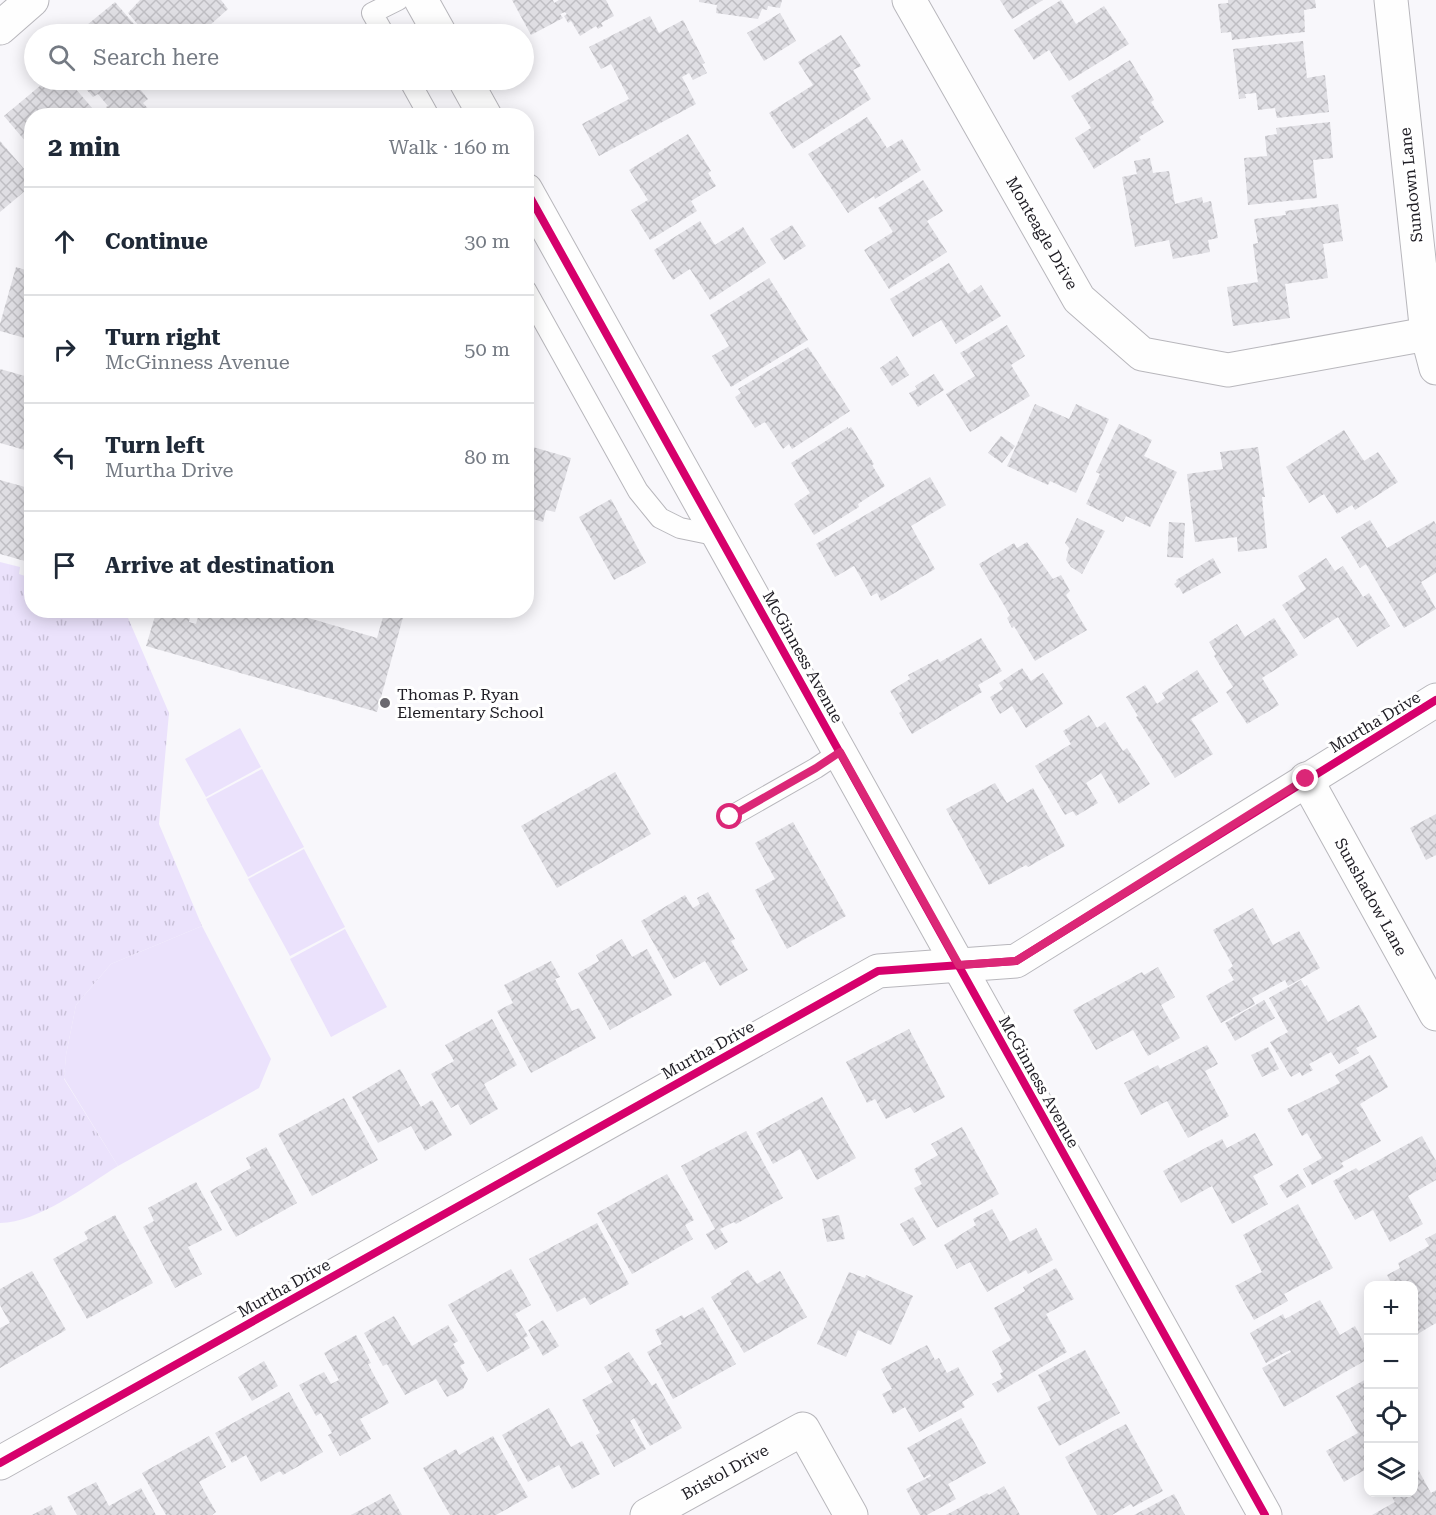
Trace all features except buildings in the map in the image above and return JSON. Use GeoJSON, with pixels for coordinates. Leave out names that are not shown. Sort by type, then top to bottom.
{"type":"FeatureCollection","features":[{"type":"Feature","properties":{"kind":"street"},"geometry":{"type":"LineString","coordinates":[[0,28],[32,0]]}},
{"type":"Feature","properties":{"kind":"street"},"geometry":{"type":"LineString","coordinates":[[421,0],[434,24]]}},
{"type":"Feature","properties":{"kind":"street","name":"Monteagle Drive"},"geometry":{"type":"LineString","coordinates":[[909,0],[1079,299],[1142,354],[1228,370],[1427,334]]}},
{"type":"Feature","properties":{"kind":"street","name":"Sundown Lane"},"geometry":{"type":"LineString","coordinates":[[1391,0],[1427,334],[1436,368]]}},
{"type":"Feature","properties":{"kind":"street"},"geometry":{"type":"LineString","coordinates":[[471,90],[481,108]]}},
{"type":"Feature","properties":{"kind":"street","name":"McGinness Avenue"},"geometry":{"type":"LineString","coordinates":[[534,204],[1265,1515]]}},
{"type":"Feature","properties":{"kind":"street","name":"Murtha Drive"},"geometry":{"type":"LineString","coordinates":[[0,1463],[878,971],[1016,961],[1436,700]]}},
{"type":"Feature","properties":{"kind":"street","name":"Sunshadow Lane"},"geometry":{"type":"LineString","coordinates":[[1306,779],[1436,1014]]}},
{"type":"Feature","properties":{"kind":"street","name":"Bristol Drive"},"geometry":{"type":"LineString","coordinates":[[647,1515],[803,1429],[850,1515]]}},
{"type":"Feature","properties":{"kind":"lane"},"geometry":{"type":"LineString","coordinates":[[378,24],[372,13],[398,0]]}},
{"type":"Feature","properties":{"kind":"lane"},"geometry":{"type":"LineString","coordinates":[[415,90],[425,108]]}},
{"type":"Feature","properties":{"kind":"lane"},"geometry":{"type":"LineString","coordinates":[[534,304],[638,491],[660,518],[680,528],[719,536]]}},
{"type":"Feature","properties":{"kind":"lane"},"geometry":{"type":"LineString","coordinates":[[730,817],[840,752]]}},
{"type":"Feature","properties":{"kind":"green space"},"geometry":{"type":"Polygon","coordinates":[[[0,562],[20,567],[19,574],[24,576],[24,618],[128,618],[169,713],[159,824],[202,926],[111,964],[76,1005],[66,1055],[64,1079],[118,1166],[46,1210],[30,1217],[0,1223],[0,562]]]}},
{"type":"Feature","properties":{"kind":"green space"},"geometry":{"type":"Polygon","coordinates":[[[240,728],[261,767],[206,797],[185,759],[240,728]]]}},
{"type":"Feature","properties":{"kind":"green space"},"geometry":{"type":"Polygon","coordinates":[[[262,769],[304,847],[248,877],[206,799],[262,769]]]}},
{"type":"Feature","properties":{"kind":"green space"},"geometry":{"type":"Polygon","coordinates":[[[304,849],[345,927],[290,956],[248,879],[304,849]]]}},
{"type":"Feature","properties":{"kind":"green space"},"geometry":{"type":"Polygon","coordinates":[[[202,926],[271,1059],[259,1088],[118,1166],[64,1078],[76,1005],[111,964],[202,926]]]}},
{"type":"Feature","properties":{"kind":"green space"},"geometry":{"type":"Polygon","coordinates":[[[345,929],[387,1007],[331,1037],[290,959],[345,929]]]}},
{"type":"Feature","properties":{"kind":"cycle path"},"geometry":{"type":"LineString","coordinates":[[534,204],[1265,1515]]}},
{"type":"Feature","properties":{"kind":"cycle path"},"geometry":{"type":"LineString","coordinates":[[0,1463],[878,971],[1016,961],[1436,700]]}},
{"type":"Feature","properties":{"kind":"place","name":"Thomas P. Ryan Elementary School"},"geometry":{"type":"Point","coordinates":[385,703]}},
{"type":"Feature","properties":{"kind":"route"},"geometry":{"type":"LineString","coordinates":[[730,817],[840,752],[959,965],[1016,961],[1306,779]]}}]}
